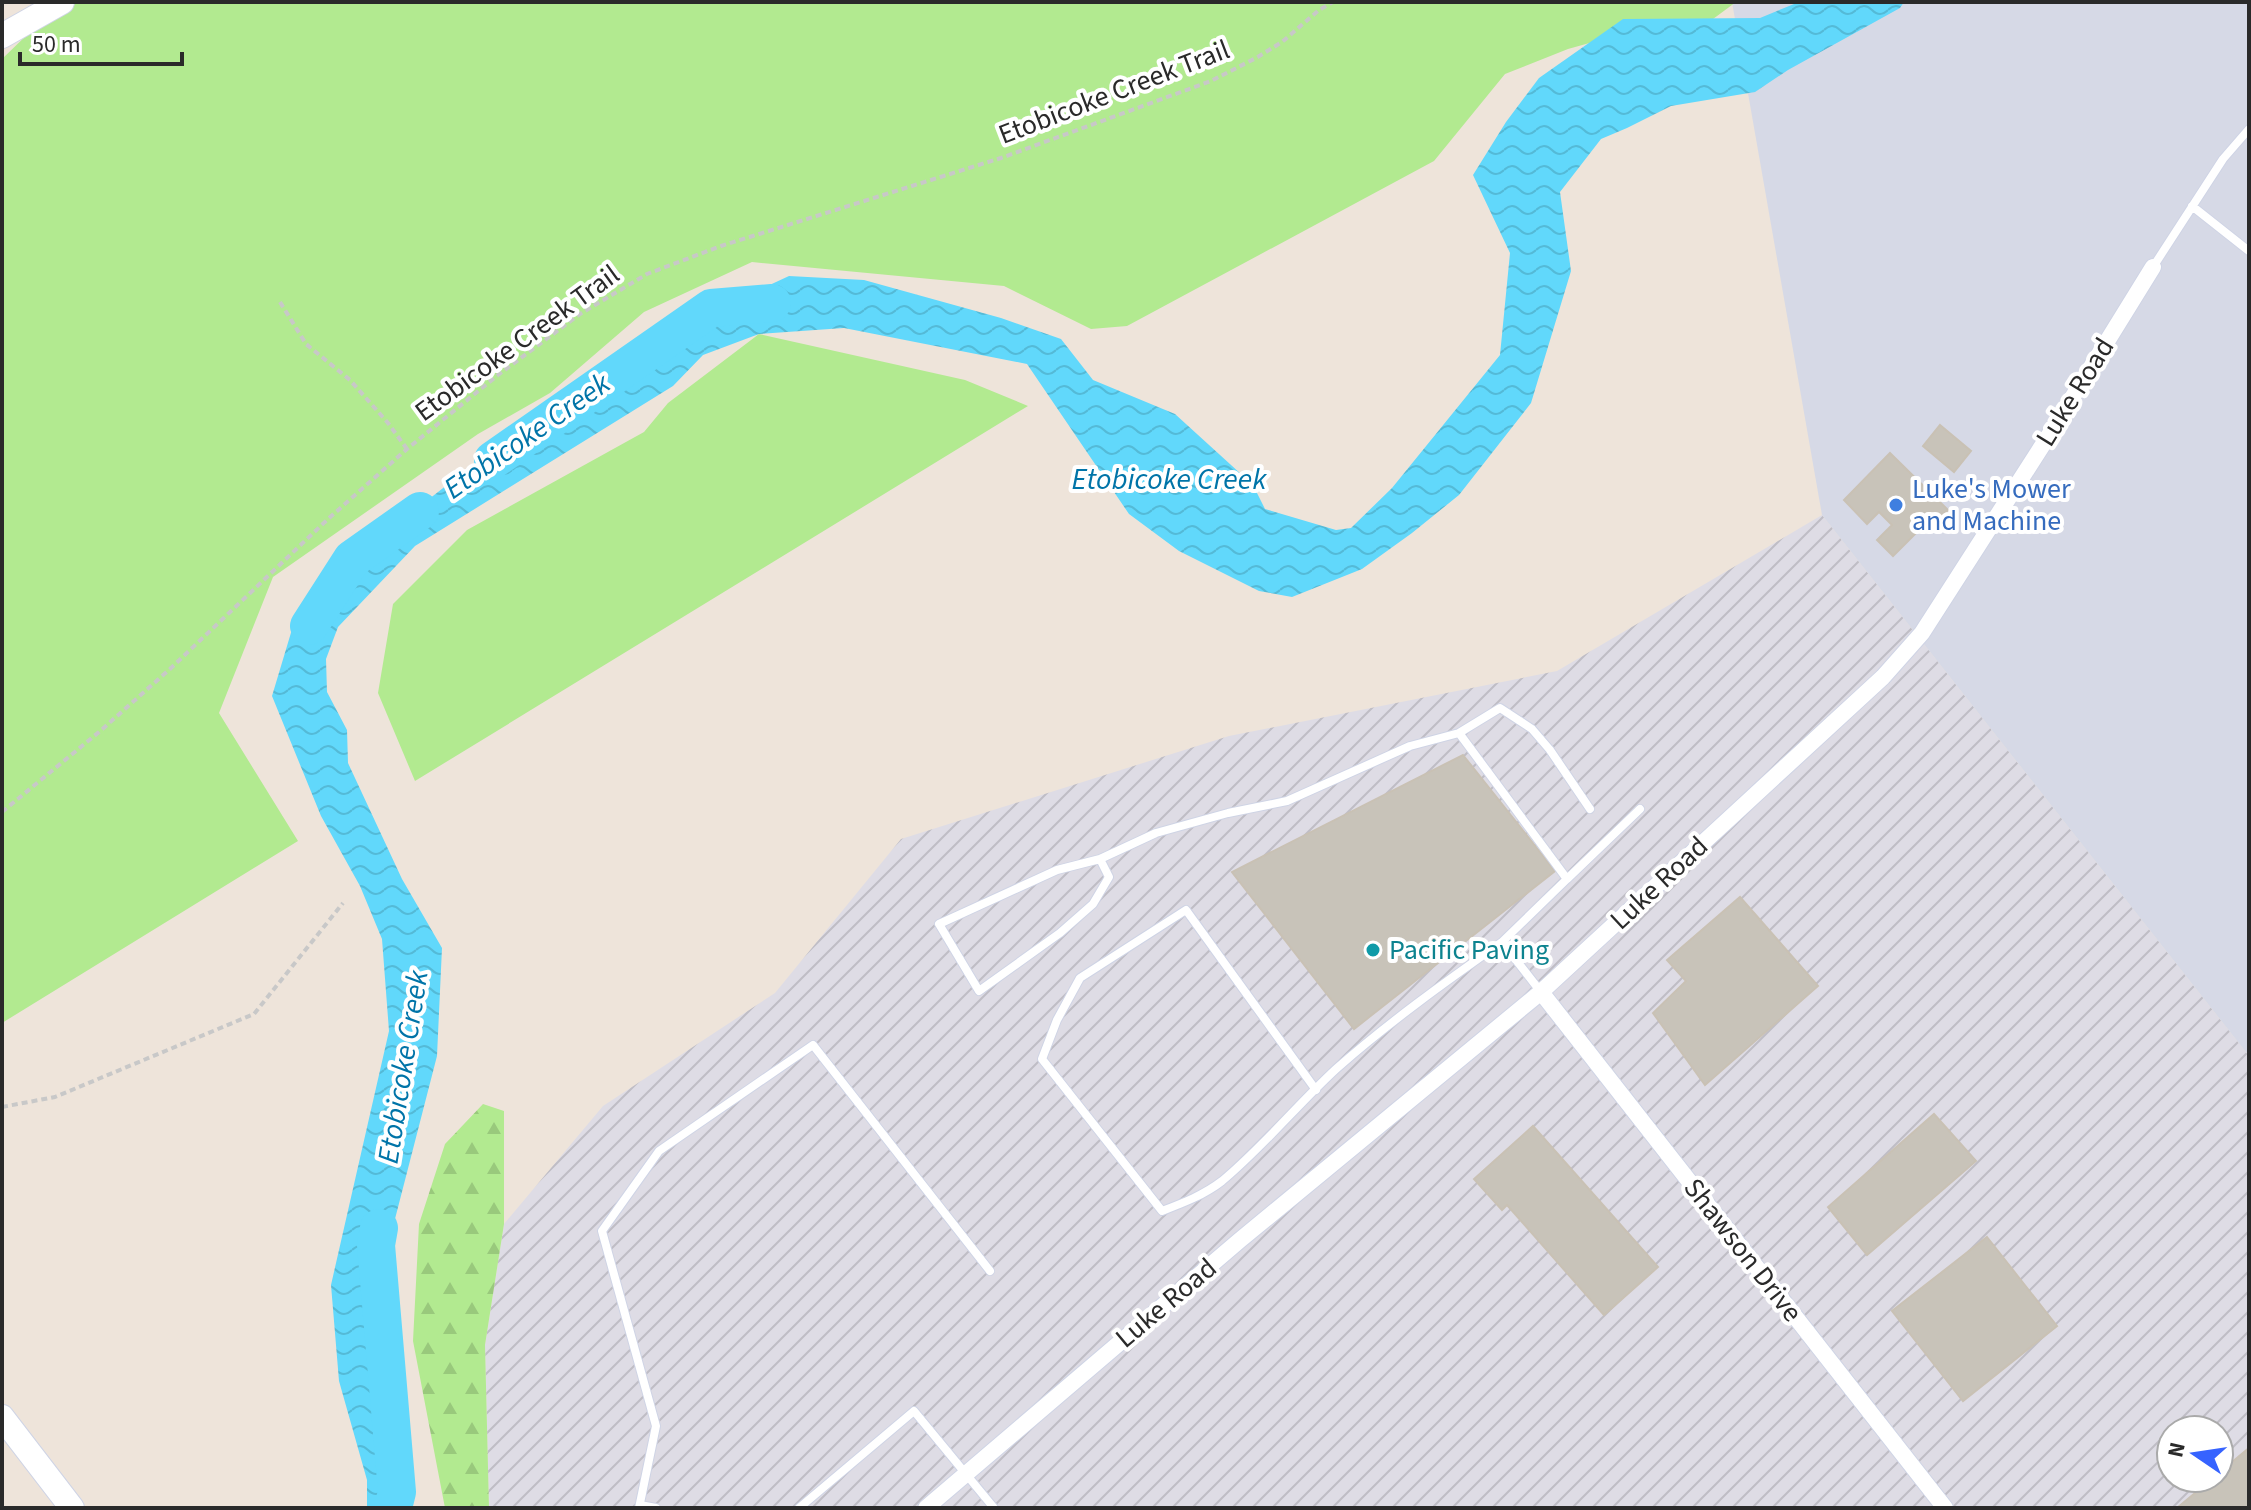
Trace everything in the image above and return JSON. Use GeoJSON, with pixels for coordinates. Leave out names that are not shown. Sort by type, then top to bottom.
{"type":"FeatureCollection","features":[{"type":"Feature","properties":{"kind":"street"},"geometry":{"type":"LineString","coordinates":[[2,36],[62,2]]}},
{"type":"Feature","properties":{"kind":"street","name":"Luke Road"},"geometry":{"type":"LineString","coordinates":[[926,1508],[1228,1250],[1541,992],[1883,677],[1922,633],[2153,267]]}},
{"type":"Feature","properties":{"kind":"street","name":"Shawson Drive"},"geometry":{"type":"LineString","coordinates":[[1541,992],[1945,1508]]}},
{"type":"Feature","properties":{"kind":"street"},"geometry":{"type":"LineString","coordinates":[[2,1417],[72,1508]]}},
{"type":"Feature","properties":{"kind":"lane","name":"Luke Road"},"geometry":{"type":"LineString","coordinates":[[2153,267],[2223,159],[2249,129]]}},
{"type":"Feature","properties":{"kind":"lane"},"geometry":{"type":"LineString","coordinates":[[2192,206],[2249,251]]}},
{"type":"Feature","properties":{"kind":"lane"},"geometry":{"type":"LineString","coordinates":[[1100,859],[1109,877],[1093,904],[1060,933],[979,991],[939,924],[1057,870],[1100,859],[1156,833],[1287,801],[1410,746],[1459,733],[1500,708],[1532,729],[1590,809]]}},
{"type":"Feature","properties":{"kind":"lane"},"geometry":{"type":"LineString","coordinates":[[1459,733],[1567,879]]}},
{"type":"Feature","properties":{"kind":"lane"},"geometry":{"type":"LineString","coordinates":[[1316,1090],[1186,910],[1080,978],[1057,1020],[1042,1059],[1162,1211],[1195,1198],[1221,1182],[1316,1090],[1337,1069],[1438,987],[1502,942],[1640,809]]}},
{"type":"Feature","properties":{"kind":"lane"},"geometry":{"type":"LineString","coordinates":[[1502,942],[1541,992]]}},
{"type":"Feature","properties":{"kind":"lane"},"geometry":{"type":"LineString","coordinates":[[656,1508],[640,1507],[656,1426],[602,1231],[659,1151],[813,1045],[990,1271]]}},
{"type":"Feature","properties":{"kind":"lane"},"geometry":{"type":"LineString","coordinates":[[799,1508],[914,1411],[994,1508]]}},
{"type":"Feature","properties":{"kind":"path","name":"Etobicoke Creek Trail"},"geometry":{"type":"LineString","coordinates":[[2,812],[99,732],[407,449],[580,314],[647,274],[721,246],[1001,158],[1211,81],[1282,42],[1333,2]]}},
{"type":"Feature","properties":{"kind":"path"},"geometry":{"type":"LineString","coordinates":[[280,302],[306,344],[350,380],[407,449]]}},
{"type":"Feature","properties":{"kind":"path"},"geometry":{"type":"LineString","coordinates":[[2,1107],[55,1097],[254,1014],[343,903]]}},
{"type":"Feature","properties":{"kind":"shaded area"},"geometry":{"type":"Polygon","coordinates":[[[1732,2],[2249,2],[2249,1056],[1822,515],[1732,2]]]}},
{"type":"Feature","properties":{"kind":"shaded area"},"geometry":{"type":"Polygon","coordinates":[[[1822,515],[2249,1056],[2249,1508],[489,1508],[485,1345],[504,1224],[603,1106],[775,993],[901,839],[1229,736],[1557,671],[1822,515]]]}},
{"type":"Feature","properties":{"kind":"green space"},"geometry":{"type":"Polygon","coordinates":[[[61,2],[1736,2],[1713,19],[1636,30],[1568,49],[1505,74],[1434,161],[1127,326],[1091,329],[1004,286],[752,262],[644,312],[550,393],[478,434],[273,577],[219,713],[298,841],[2,1023],[2,59],[61,2]]]}},
{"type":"Feature","properties":{"kind":"green space"},"geometry":{"type":"Polygon","coordinates":[[[759,334],[965,380],[1028,406],[415,781],[378,693],[393,604],[467,530],[644,432],[668,403],[759,334]]]}},
{"type":"Feature","properties":{"kind":"green space"},"geometry":{"type":"Polygon","coordinates":[[[483,1104],[504,1111],[504,1224],[485,1345],[489,1508],[445,1508],[413,1341],[419,1224],[445,1144],[483,1104]]]}},
{"type":"Feature","properties":{"kind":"water","name":"Etobicoke Creek"},"geometry":{"type":"Polygon","coordinates":[[[1799,2],[1904,2],[1900,8],[1788,70],[1755,92],[1671,106],[1601,139],[1560,192],[1571,271],[1531,403],[1459,495],[1362,569],[1292,597],[1259,591],[1179,551],[1129,514],[1027,364],[844,328],[759,334],[703,355],[673,386],[415,546],[338,627],[326,659],[327,692],[347,730],[348,763],[402,879],[442,948],[437,1056],[379,1281],[387,1314],[382,1410],[400,1458],[399,1493],[396,1508],[367,1508],[367,1480],[339,1381],[331,1285],[389,1031],[382,939],[360,886],[321,816],[272,696],[293,626],[387,532],[475,463],[601,396],[687,323],[789,276],[864,280],[1001,318],[1061,339],[1093,380],[1175,414],[1253,485],[1265,509],[1336,530],[1351,528],[1392,488],[1500,355],[1510,253],[1473,175],[1506,122],[1539,78],[1623,19],[1760,18],[1799,2]]]}},
{"type":"Feature","properties":{"kind":"building"},"geometry":{"type":"Polygon","coordinates":[[[1940,425],[1971,451],[1954,472],[1923,446],[1940,425]]]}},
{"type":"Feature","properties":{"kind":"building","name":"Luke's Mower and Machine"},"geometry":{"type":"Polygon","coordinates":[[[1890,453],[1948,510],[1929,529],[1925,524],[1893,556],[1877,540],[1892,525],[1879,512],[1867,524],[1844,500],[1890,453]]]}},
{"type":"Feature","properties":{"kind":"building","name":"Pacific Paving"},"geometry":{"type":"Polygon","coordinates":[[[1463,755],[1555,871],[1354,1029],[1232,872],[1463,755]]]}},
{"type":"Feature","properties":{"kind":"building"},"geometry":{"type":"Polygon","coordinates":[[[1740,897],[1818,986],[1705,1085],[1653,1013],[1686,981],[1667,960],[1740,897]]]}},
{"type":"Feature","properties":{"kind":"building"},"geometry":{"type":"Polygon","coordinates":[[[1934,1114],[1976,1161],[1867,1255],[1828,1207],[1934,1114]]]}},
{"type":"Feature","properties":{"kind":"building"},"geometry":{"type":"Polygon","coordinates":[[[1533,1126],[1658,1267],[1604,1315],[1507,1205],[1502,1210],[1474,1179],[1533,1126]]]}},
{"type":"Feature","properties":{"kind":"building"},"geometry":{"type":"Polygon","coordinates":[[[1987,1237],[2057,1326],[1963,1401],[1892,1311],[1987,1237]]]}},
{"type":"Feature","properties":{"kind":"building"},"geometry":{"type":"Polygon","coordinates":[[[2249,1448],[2249,1508],[2177,1508],[2194,1494],[2235,1494],[2235,1460],[2249,1448]]]}},
{"type":"Feature","properties":{"kind":"waterway","name":"Etobicoke Creek"},"geometry":{"type":"LineString","coordinates":[[493,460],[711,308],[772,303]]}},
{"type":"Feature","properties":{"kind":"waterway","name":"Etobicoke Creek"},"geometry":{"type":"LineString","coordinates":[[309,626],[352,559],[420,511]]}},
{"type":"Feature","properties":{"kind":"waterway","name":"Etobicoke Creek"},"geometry":{"type":"LineString","coordinates":[[379,1228],[376,1245],[397,1492],[393,1508]]}},
{"type":"Feature","properties":{"kind":"place","name":"Luke's Mower and Machine"},"geometry":{"type":"Point","coordinates":[1896,505]}},
{"type":"Feature","properties":{"kind":"place","name":"Pacific Paving"},"geometry":{"type":"Point","coordinates":[1373,950]}}]}
